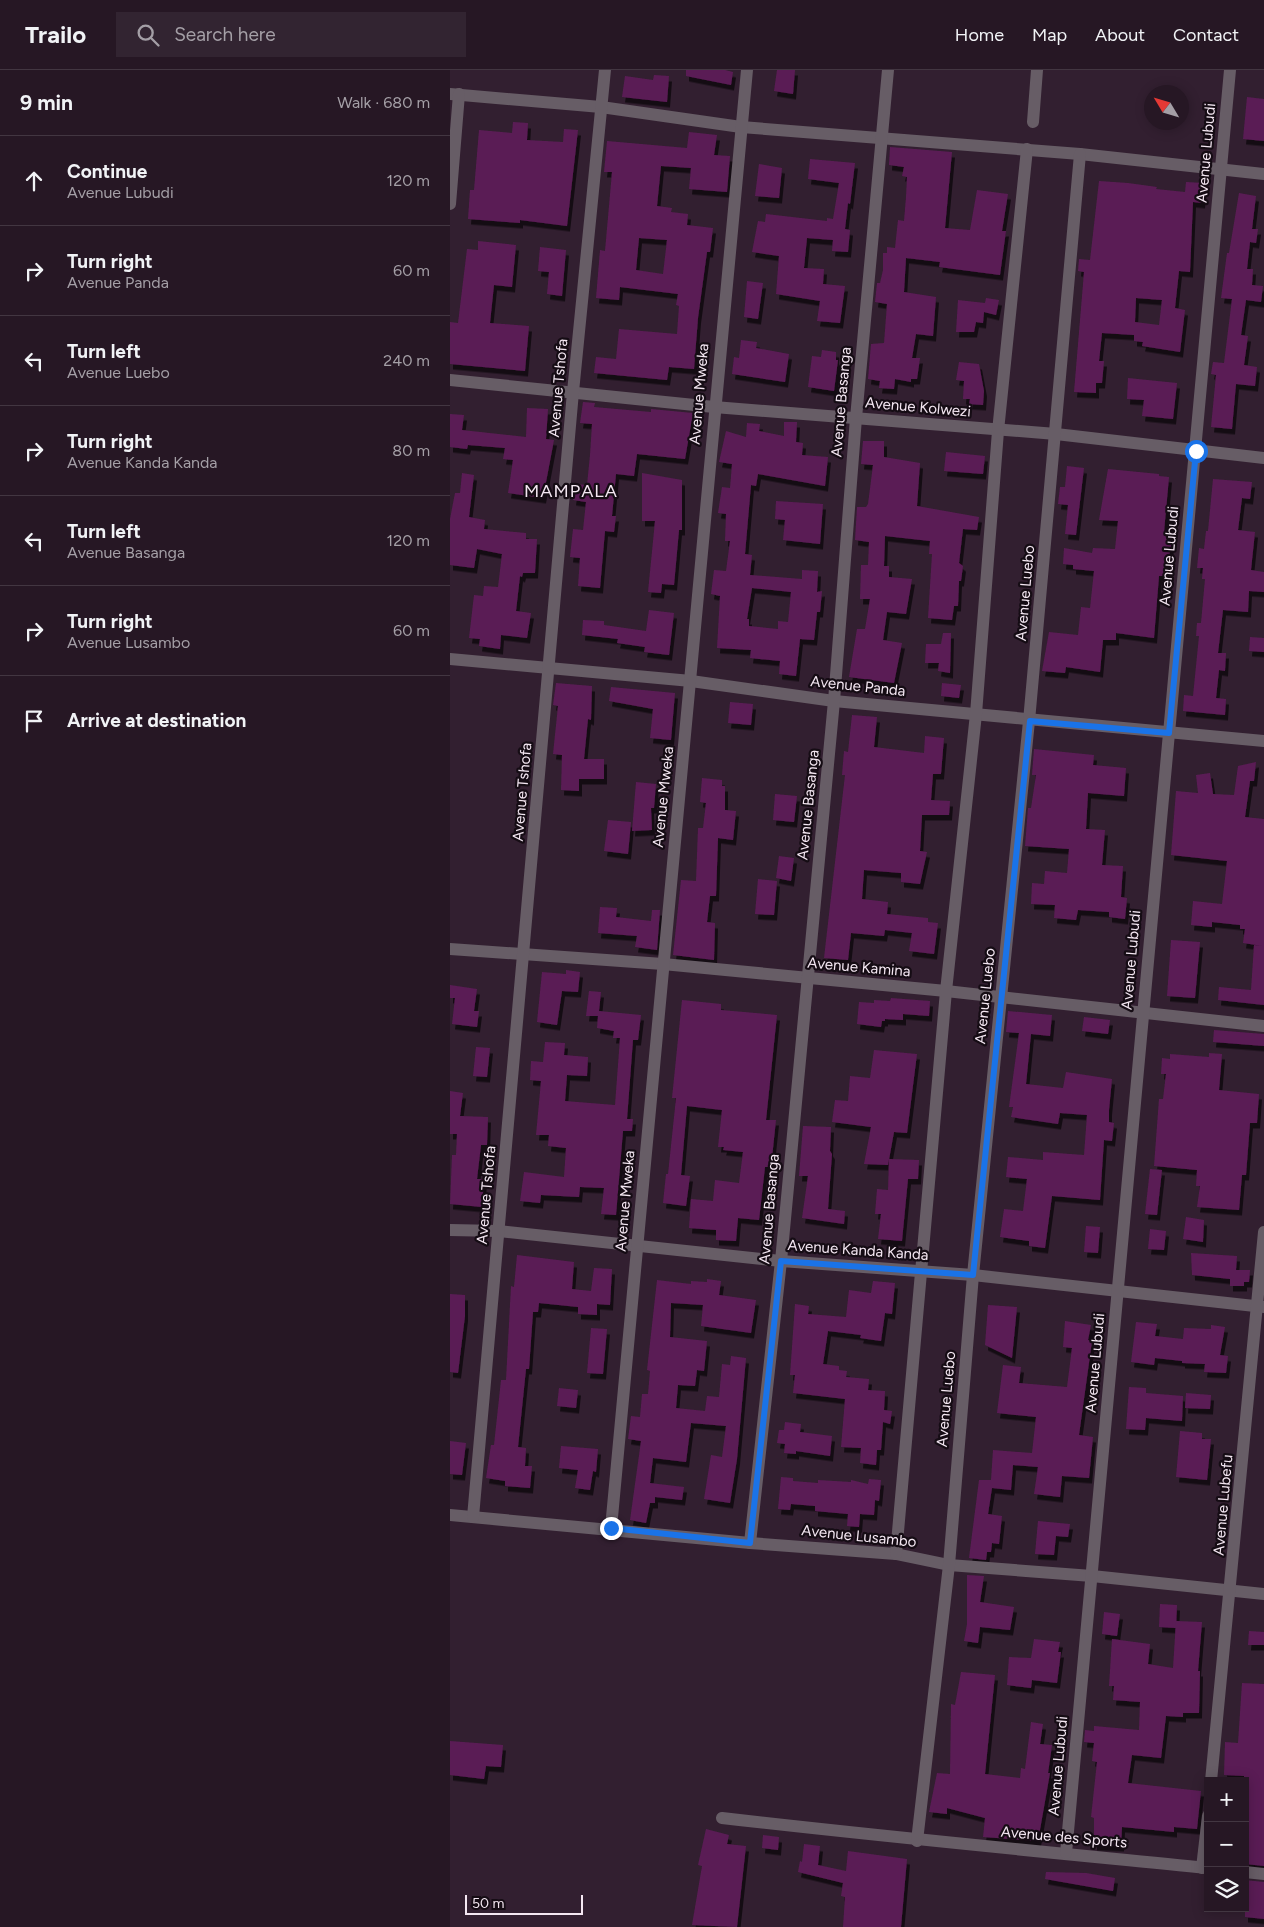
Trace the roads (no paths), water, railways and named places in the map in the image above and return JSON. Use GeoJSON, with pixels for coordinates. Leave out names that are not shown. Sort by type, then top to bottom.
{"type":"FeatureCollection","features":[{"type":"Feature","properties":{"kind":"street","name":"Avenue Tshofa"},"geometry":{"type":"LineString","coordinates":[[472,1516],[550,668],[573,392],[605,70]]}},
{"type":"Feature","properties":{"kind":"street","name":"Avenue Mweka"},"geometry":{"type":"LineString","coordinates":[[611,1528],[691,681],[714,407],[747,70]]}},
{"type":"Feature","properties":{"kind":"street","name":"Avenue Basanga"},"geometry":{"type":"LineString","coordinates":[[750,1543],[781,1261],[834,701],[856,418],[888,70]]}},
{"type":"Feature","properties":{"kind":"street"},"geometry":{"type":"LineString","coordinates":[[1033,122],[1037,70]]}},
{"type":"Feature","properties":{"kind":"street","name":"Avenue Lubudi"},"geometry":{"type":"LineString","coordinates":[[1066,1852],[1230,70]]}},
{"type":"Feature","properties":{"kind":"street"},"geometry":{"type":"LineString","coordinates":[[450,204],[454,94],[601,107],[741,127],[1027,149],[1264,174]]}},
{"type":"Feature","properties":{"kind":"street"},"geometry":{"type":"LineString","coordinates":[[896,1554],[946,991],[976,714],[998,431],[1027,149]]}},
{"type":"Feature","properties":{"kind":"street","name":"Avenue Luebo"},"geometry":{"type":"LineString","coordinates":[[918,1841],[949,1565],[973,1275],[1030,721],[1080,154]]}},
{"type":"Feature","properties":{"kind":"street","name":"Avenue Kolwezi"},"geometry":{"type":"LineString","coordinates":[[450,380],[714,407],[998,431],[1056,434],[1264,458]]}},
{"type":"Feature","properties":{"kind":"street","name":"Avenue Panda"},"geometry":{"type":"LineString","coordinates":[[450,659],[691,681],[834,701],[1030,721],[1264,741]]}},
{"type":"Feature","properties":{"kind":"street","name":"Avenue Kamina"},"geometry":{"type":"LineString","coordinates":[[450,949],[663,964],[946,991],[1264,1026]]}},
{"type":"Feature","properties":{"kind":"street","name":"Avenue Kanda Kanda"},"geometry":{"type":"LineString","coordinates":[[450,1230],[499,1231],[638,1244],[781,1261],[973,1275],[1261,1307]]}},
{"type":"Feature","properties":{"kind":"street","name":"Avenue Lubefu"},"geometry":{"type":"LineString","coordinates":[[1212,1777],[1261,1307],[1264,1232]]}},
{"type":"Feature","properties":{"kind":"street","name":"Avenue Lusambo"},"geometry":{"type":"LineString","coordinates":[[450,1515],[611,1528],[750,1543],[896,1554],[949,1565],[1092,1576],[1264,1594]]}},
{"type":"Feature","properties":{"kind":"street","name":"Avenue des Sports"},"geometry":{"type":"LineString","coordinates":[[722,1818],[918,1841],[1066,1852],[1204,1868]]}},
{"type":"Feature","properties":{"kind":"street"},"geometry":{"type":"LineString","coordinates":[[1205,1867],[1208,1822]]}},
{"type":"Feature","properties":{"kind":"street"},"geometry":{"type":"LineString","coordinates":[[1249,1872],[1264,1874]]}},
{"type":"Feature","properties":{"kind":"district","name":"MAMPALA"},"geometry":{"type":"Point","coordinates":[571,491]}}]}
